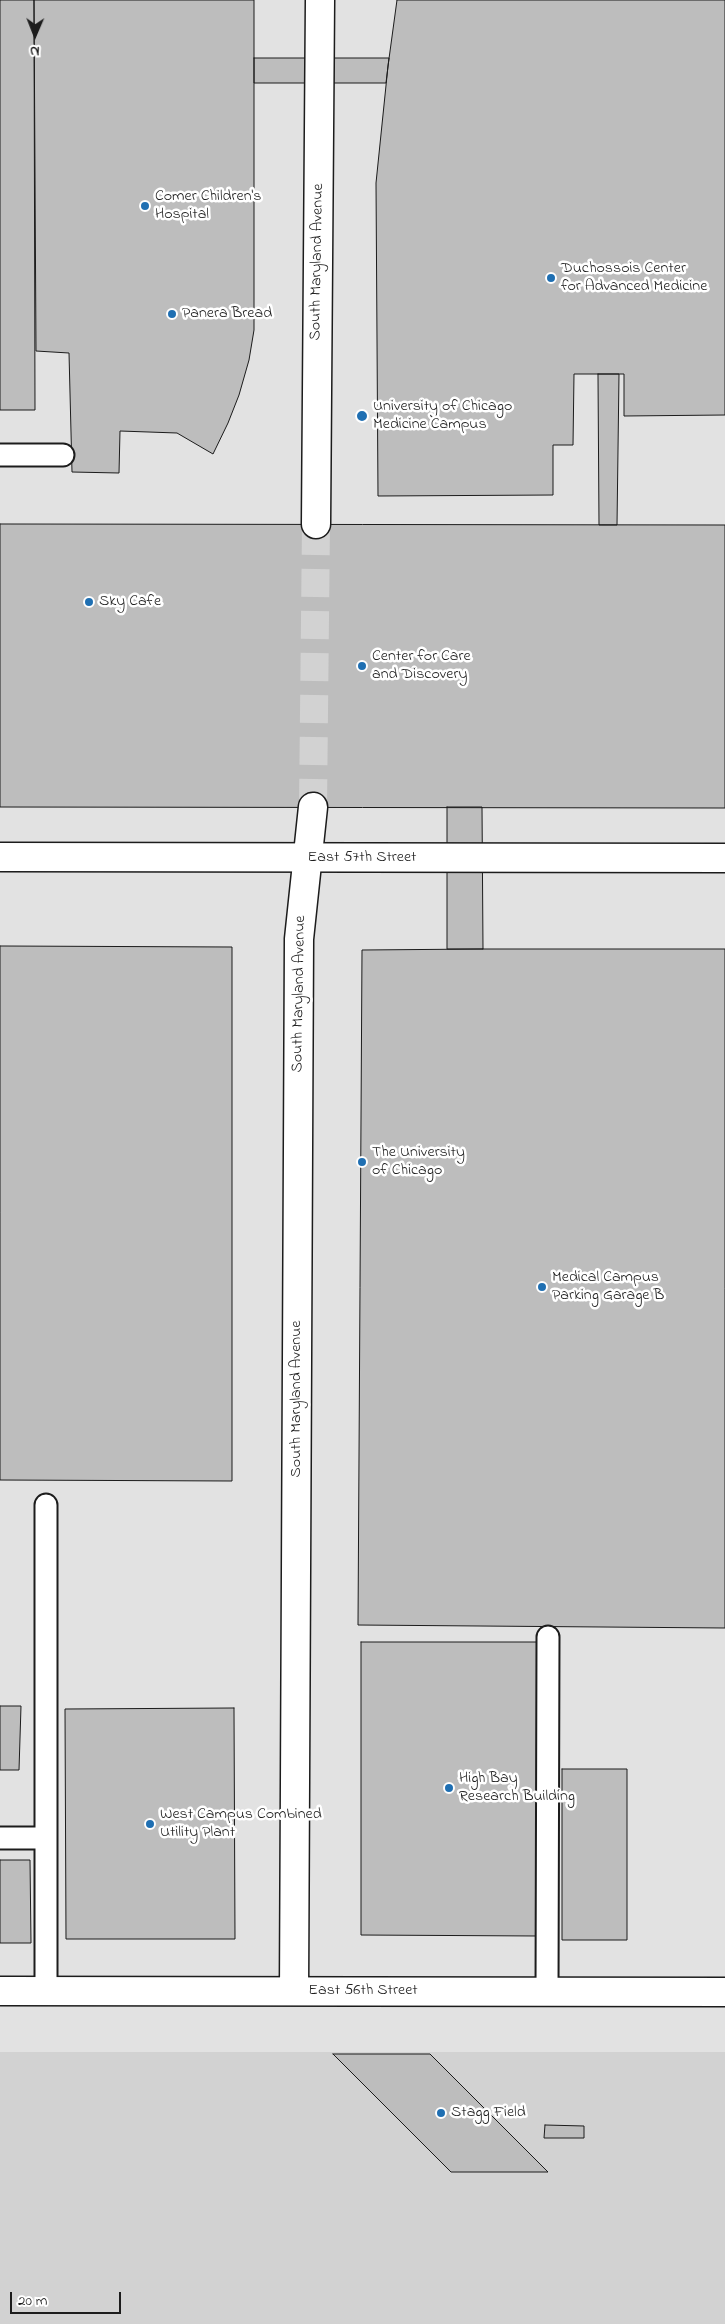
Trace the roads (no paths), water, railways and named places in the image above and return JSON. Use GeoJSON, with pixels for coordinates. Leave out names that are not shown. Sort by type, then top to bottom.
{"type":"FeatureCollection","features":[{"type":"Feature","properties":{"kind":"street","name":"South Maryland Avenue"},"geometry":{"type":"LineString","coordinates":[[316,524],[320,0]]}},
{"type":"Feature","properties":{"kind":"street","name":"South Maryland Avenue"},"geometry":{"type":"LineString","coordinates":[[294,1991],[298,949],[313,807]]}},
{"type":"Feature","properties":{"kind":"street","name":"East 57th Street"},"geometry":{"type":"LineString","coordinates":[[0,857],[725,858]]}},
{"type":"Feature","properties":{"kind":"street","name":"East 56th Street"},"geometry":{"type":"LineString","coordinates":[[0,1990],[725,1992]]}},
{"type":"Feature","properties":{"kind":"lane"},"geometry":{"type":"LineString","coordinates":[[0,455],[62,455]]}},
{"type":"Feature","properties":{"kind":"lane"},"geometry":{"type":"LineString","coordinates":[[46,1505],[46,1991]]}},
{"type":"Feature","properties":{"kind":"lane"},"geometry":{"type":"LineString","coordinates":[[547,1991],[548,1637]]}},
{"type":"Feature","properties":{"kind":"lane"},"geometry":{"type":"LineString","coordinates":[[0,1838],[45,1838]]}},
{"type":"Feature","properties":{"kind":"tunnel"},"geometry":{"type":"LineString","coordinates":[[313,807],[316,524]]}},
{"type":"Feature","properties":{"kind":"place","name":"Comer Children's Hospital"},"geometry":{"type":"Point","coordinates":[145,206]}},
{"type":"Feature","properties":{"kind":"place","name":"Duchossois Center for Advanced Medicine"},"geometry":{"type":"Point","coordinates":[551,278]}},
{"type":"Feature","properties":{"kind":"place","name":"Panera Bread"},"geometry":{"type":"Point","coordinates":[172,314]}},
{"type":"Feature","properties":{"kind":"place","name":"University of Chicago Medicine Campus"},"geometry":{"type":"Point","coordinates":[362,416]}},
{"type":"Feature","properties":{"kind":"place","name":"Sky Cafe"},"geometry":{"type":"Point","coordinates":[89,602]}},
{"type":"Feature","properties":{"kind":"place","name":"Center for Care and Discovery"},"geometry":{"type":"Point","coordinates":[362,666]}},
{"type":"Feature","properties":{"kind":"place","name":"The University of Chicago"},"geometry":{"type":"Point","coordinates":[362,1162]}},
{"type":"Feature","properties":{"kind":"place","name":"Medical Campus Parking Garage B"},"geometry":{"type":"Point","coordinates":[542,1287]}},
{"type":"Feature","properties":{"kind":"place","name":"High Bay Research Building"},"geometry":{"type":"Point","coordinates":[449,1788]}},
{"type":"Feature","properties":{"kind":"place","name":"West Campus Combined Utility Plant"},"geometry":{"type":"Point","coordinates":[150,1824]}},
{"type":"Feature","properties":{"kind":"place","name":"Stagg Field"},"geometry":{"type":"Point","coordinates":[441,2113]}}]}
